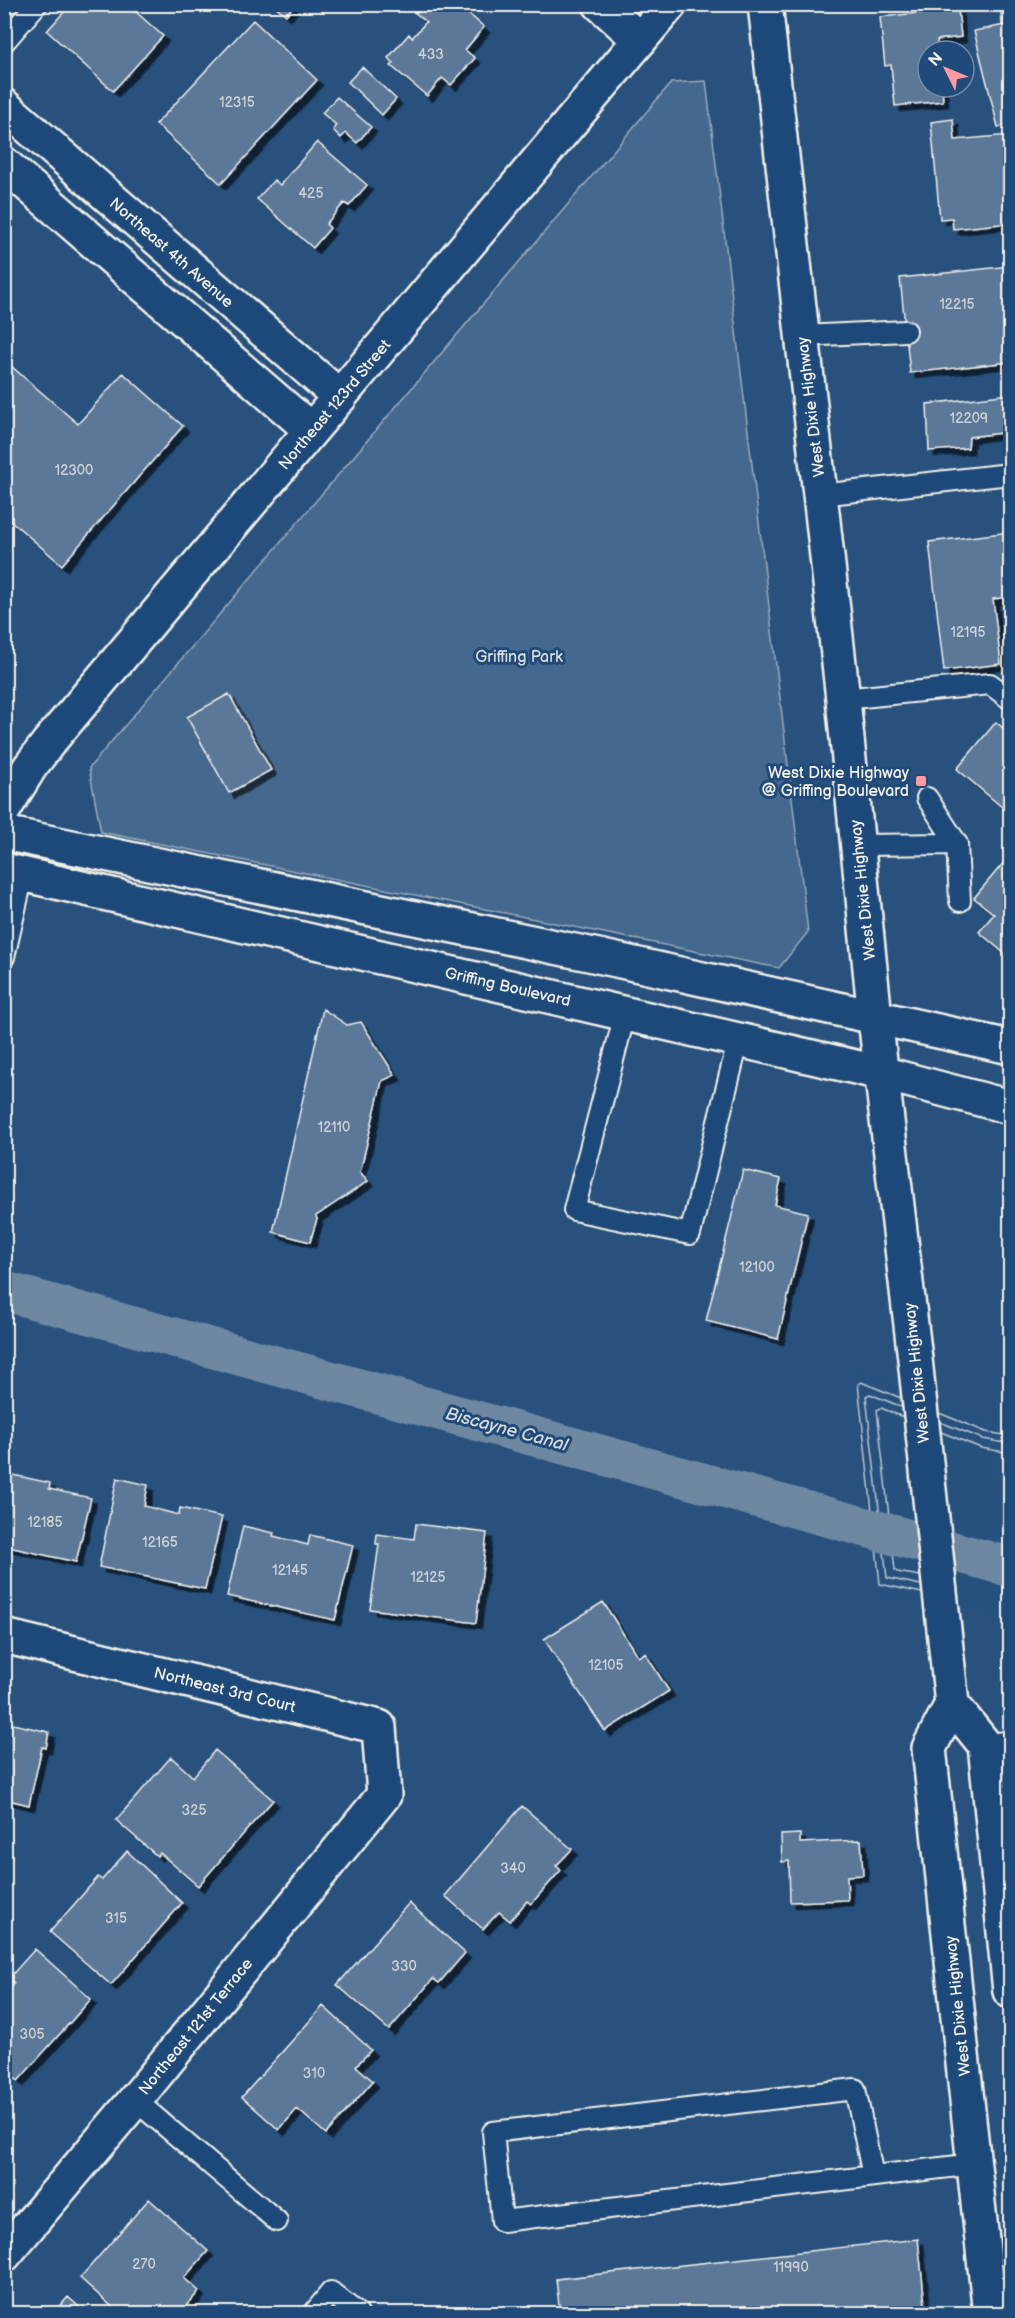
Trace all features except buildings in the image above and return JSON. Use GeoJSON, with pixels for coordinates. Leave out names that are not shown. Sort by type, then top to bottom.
{"type":"FeatureCollection","features":[{"type":"Feature","properties":{"kind":"street","name":"Northeast 123rd Street"},"geometry":{"type":"LineString","coordinates":[[4,809],[30,767],[49,742],[340,397],[620,18],[670,4]]}},
{"type":"Feature","properties":{"kind":"street","name":"West Dixie Highway"},"geometry":{"type":"LineString","coordinates":[[765,4],[843,699],[874,1018],[915,1359],[952,1704],[929,1748],[990,2313]]}},
{"type":"Feature","properties":{"kind":"street","name":"Northeast 4th Avenue"},"geometry":{"type":"LineString","coordinates":[[4,106],[340,397]]}},
{"type":"Feature","properties":{"kind":"street"},"geometry":{"type":"LineString","coordinates":[[4,164],[311,430]]}},
{"type":"Feature","properties":{"kind":"street"},"geometry":{"type":"LineString","coordinates":[[4,833],[578,952],[1011,1047]]}},
{"type":"Feature","properties":{"kind":"street","name":"Griffing Boulevard"},"geometry":{"type":"LineString","coordinates":[[14,872],[738,1042],[881,1073],[1011,1107]]}},
{"type":"Feature","properties":{"kind":"street","name":"Northeast 3rd Court"},"geometry":{"type":"LineString","coordinates":[[4,1636],[379,1726],[384,1795]]}},
{"type":"Feature","properties":{"kind":"street"},"geometry":{"type":"LineString","coordinates":[[952,1704],[998,1743],[1011,1991]]}},
{"type":"Feature","properties":{"kind":"street","name":"Northeast 121st Terrace"},"geometry":{"type":"LineString","coordinates":[[4,2255],[135,2100],[384,1795]]}},
{"type":"Feature","properties":{"kind":"lane"},"geometry":{"type":"LineString","coordinates":[[4,42],[37,4]]}},
{"type":"Feature","properties":{"kind":"lane"},"geometry":{"type":"LineString","coordinates":[[802,336],[906,331]]}},
{"type":"Feature","properties":{"kind":"lane"},"geometry":{"type":"LineString","coordinates":[[820,495],[1011,474]]}},
{"type":"Feature","properties":{"kind":"lane"},"geometry":{"type":"LineString","coordinates":[[843,699],[990,684],[1011,699]]}},
{"type":"Feature","properties":{"kind":"lane"},"geometry":{"type":"LineString","coordinates":[[927,798],[957,844],[960,901]]}},
{"type":"Feature","properties":{"kind":"lane"},"geometry":{"type":"LineString","coordinates":[[858,845],[957,844]]}},
{"type":"Feature","properties":{"kind":"lane"},"geometry":{"type":"LineString","coordinates":[[4,957],[14,872]]}},
{"type":"Feature","properties":{"kind":"lane"},"geometry":{"type":"LineString","coordinates":[[625,1014],[573,1210],[690,1234],[738,1042]]}},
{"type":"Feature","properties":{"kind":"lane"},"geometry":{"type":"LineString","coordinates":[[873,2176],[855,2089],[493,2132],[502,2221],[974,2164]]}},
{"type":"Feature","properties":{"kind":"lane"},"geometry":{"type":"LineString","coordinates":[[135,2100],[277,2221]]}},
{"type":"Feature","properties":{"kind":"lane"},"geometry":{"type":"LineString","coordinates":[[313,2313],[331,2292],[358,2313]]}},
{"type":"Feature","properties":{"kind":"green space","name":"Griffing Park"},"geometry":{"type":"Polygon","coordinates":[[[706,81],[808,932],[779,968],[101,832],[89,768],[671,83],[706,81]]]}},
{"type":"Feature","properties":{"kind":"pier"},"geometry":{"type":"Polygon","coordinates":[[[854,1369],[985,1423],[1006,1615],[878,1595],[854,1369]]]}},
{"type":"Feature","properties":{"kind":"waterway","name":"Biscayne Canal"},"geometry":{"type":"LineString","coordinates":[[4,1291],[1010,1567]]}},
{"type":"Feature","properties":{"kind":"place","name":"West Dixie Highway @ Griffing Boulevard"},"geometry":{"type":"Point","coordinates":[921,781]}}]}
